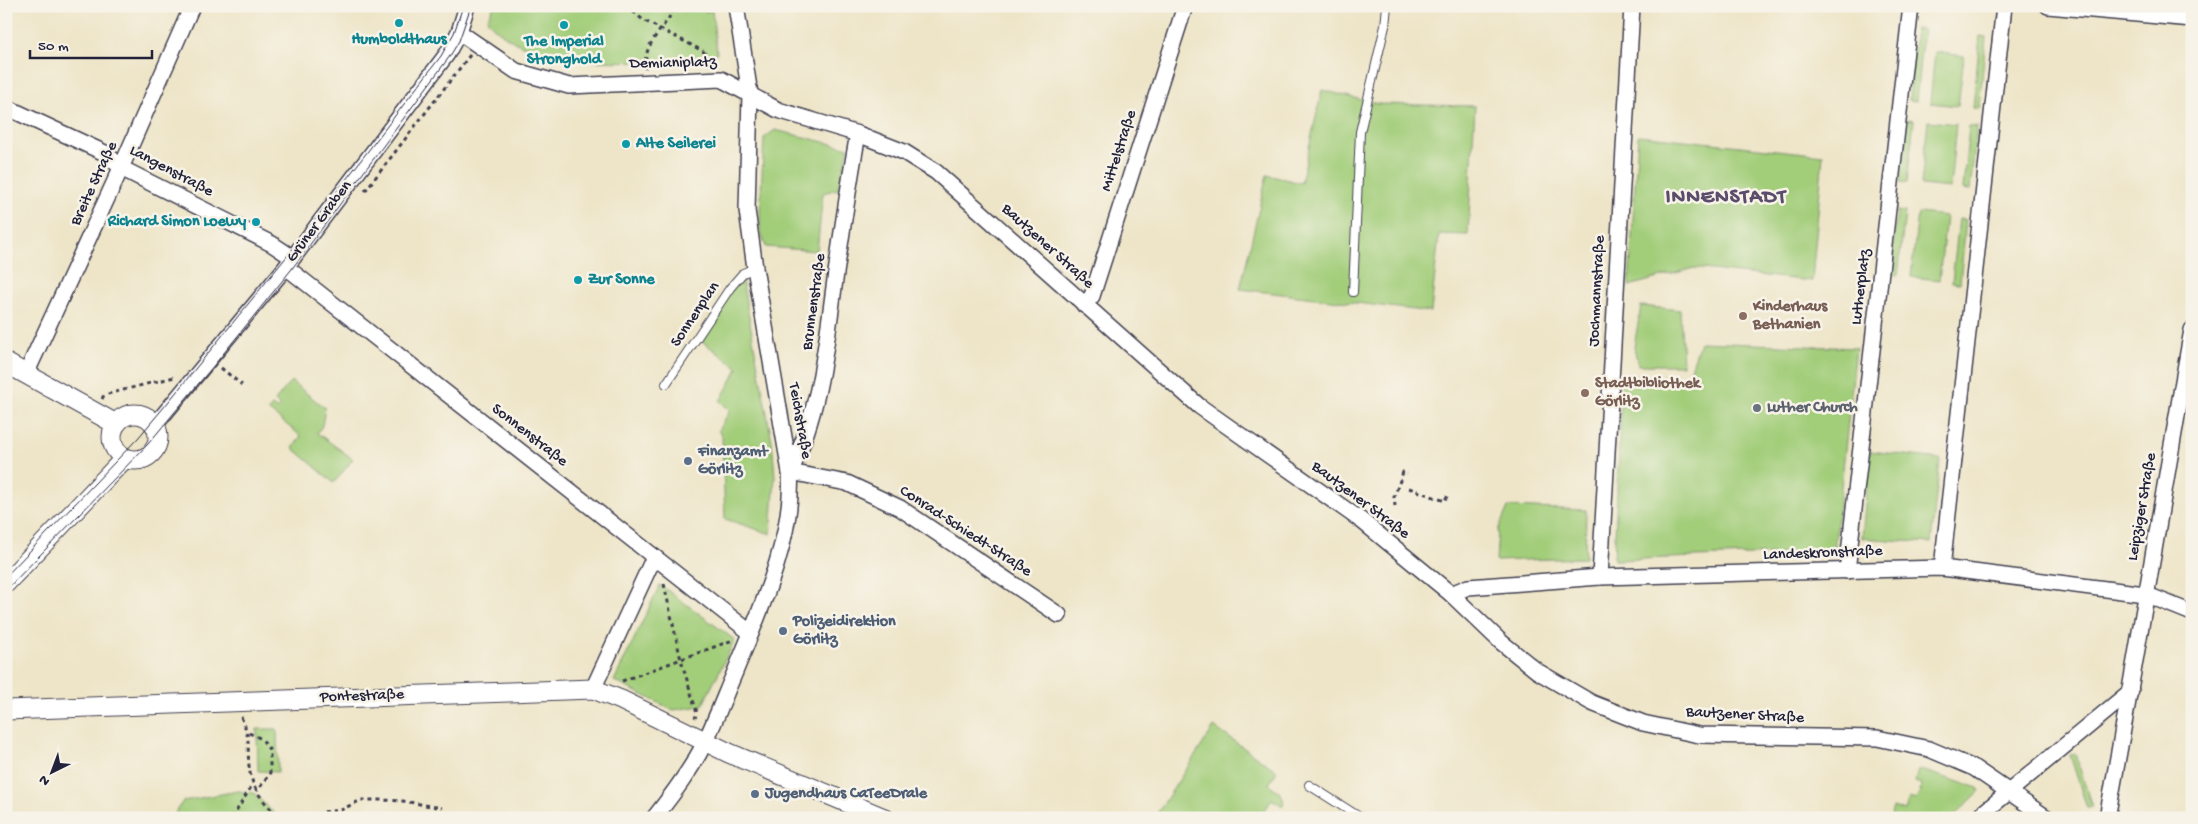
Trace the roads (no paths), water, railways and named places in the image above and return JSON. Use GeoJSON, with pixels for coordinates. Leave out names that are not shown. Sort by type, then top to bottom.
{"type":"FeatureCollection","features":[{"type":"Feature","properties":{"kind":"street","name":"Breite Straße"},"geometry":{"type":"LineString","coordinates":[[26,374],[121,168],[192,6]]}},
{"type":"Feature","properties":{"kind":"street","name":"Grüner Graben"},"geometry":{"type":"LineString","coordinates":[[155,425],[289,262],[448,54],[459,32],[467,6]]}},
{"type":"Feature","properties":{"kind":"street"},"geometry":{"type":"LineString","coordinates":[[736,6],[750,94]]}},
{"type":"Feature","properties":{"kind":"street","name":"Mittelstraße"},"geometry":{"type":"LineString","coordinates":[[1084,305],[1092,296],[1185,6]]}},
{"type":"Feature","properties":{"kind":"street","name":"Jochmannstraße"},"geometry":{"type":"LineString","coordinates":[[1600,577],[1632,6]]}},
{"type":"Feature","properties":{"kind":"street","name":"Lutherplatz"},"geometry":{"type":"LineString","coordinates":[[1847,571],[1912,6]]}},
{"type":"Feature","properties":{"kind":"street"},"geometry":{"type":"LineString","coordinates":[[1942,568],[2004,6]]}},
{"type":"Feature","properties":{"kind":"street"},"geometry":{"type":"LineString","coordinates":[[2048,6],[2192,19]]}},
{"type":"Feature","properties":{"kind":"street","name":"Demianiplatz"},"geometry":{"type":"LineString","coordinates":[[459,32],[516,71],[569,86],[721,79],[750,94]]}},
{"type":"Feature","properties":{"kind":"street","name":"Bautzener Straße"},"geometry":{"type":"LineString","coordinates":[[750,94],[778,110],[858,134],[904,152],[936,172],[1199,406],[1362,521],[1451,594],[1501,642],[1537,671],[1592,703],[1643,723],[1699,735],[1878,738],[1929,749],[1974,768],[2047,818]]}},
{"type":"Feature","properties":{"kind":"street","name":"Teichstraße"},"geometry":{"type":"LineString","coordinates":[[654,818],[672,795],[708,735],[746,629],[779,557],[791,490],[790,472],[747,210],[750,94]]}},
{"type":"Feature","properties":{"kind":"street","name":"Langenstraße"},"geometry":{"type":"LineString","coordinates":[[6,107],[107,154],[121,168],[272,244],[289,262]]}},
{"type":"Feature","properties":{"kind":"street","name":"Brunnenstraße"},"geometry":{"type":"LineString","coordinates":[[790,472],[801,450],[823,373],[844,212],[858,134]]}},
{"type":"Feature","properties":{"kind":"street","name":"Sonnenstraße"},"geometry":{"type":"LineString","coordinates":[[289,262],[652,562],[746,629]]}},
{"type":"Feature","properties":{"kind":"street","name":"Leipziger Straße"},"geometry":{"type":"LineString","coordinates":[[2107,818],[2131,692],[2145,594],[2192,330]]}},
{"type":"Feature","properties":{"kind":"street"},"geometry":{"type":"LineString","coordinates":[[6,363],[116,424]]}},
{"type":"Feature","properties":{"kind":"street"},"geometry":{"type":"LineString","coordinates":[[134,414],[147,417],[155,425],[158,442],[151,455],[137,460],[125,458],[117,452],[112,441],[116,424],[127,416],[134,414]]}},
{"type":"Feature","properties":{"kind":"street"},"geometry":{"type":"LineString","coordinates":[[6,583],[125,458]]}},
{"type":"Feature","properties":{"kind":"street","name":"Conrad-Schiedt-Straße"},"geometry":{"type":"LineString","coordinates":[[790,472],[847,483],[900,508],[1059,615]]}},
{"type":"Feature","properties":{"kind":"street"},"geometry":{"type":"LineString","coordinates":[[596,682],[652,562]]}},
{"type":"Feature","properties":{"kind":"street","name":"Landeskronstraße"},"geometry":{"type":"LineString","coordinates":[[1451,594],[1468,587],[1600,577],[1942,568],[2145,594],[2192,613]]}},
{"type":"Feature","properties":{"kind":"street","name":"Pontestraße"},"geometry":{"type":"LineString","coordinates":[[6,710],[233,701],[596,682],[708,735],[729,753],[884,818]]}},
{"type":"Feature","properties":{"kind":"street"},"geometry":{"type":"LineString","coordinates":[[1977,818],[2131,692]]}},
{"type":"Feature","properties":{"kind":"lane"},"geometry":{"type":"LineString","coordinates":[[1353,292],[1360,132],[1385,26],[1387,6]]}},
{"type":"Feature","properties":{"kind":"lane","name":"Sonnenplan"},"geometry":{"type":"LineString","coordinates":[[666,384],[730,288],[743,273],[755,268]]}},
{"type":"Feature","properties":{"kind":"lane"},"geometry":{"type":"LineString","coordinates":[[1309,785],[1361,818]]}},
{"type":"Feature","properties":{"kind":"tram line"},"geometry":{"type":"LineString","coordinates":[[6,576],[138,438],[288,255],[441,56],[454,33],[463,6]]}},
{"type":"Feature","properties":{"kind":"tram line"},"geometry":{"type":"LineString","coordinates":[[6,590],[148,444],[291,270],[450,56],[459,41],[471,6]]}},
{"type":"Feature","properties":{"kind":"place","name":"Humboldthaus"},"geometry":{"type":"Point","coordinates":[399,23]}},
{"type":"Feature","properties":{"kind":"place","name":"The Imperial Stronghold"},"geometry":{"type":"Point","coordinates":[564,25]}},
{"type":"Feature","properties":{"kind":"place","name":"Alte Seilerei"},"geometry":{"type":"Point","coordinates":[626,144]}},
{"type":"Feature","properties":{"kind":"place","name":"Richard Simon Loewy"},"geometry":{"type":"Point","coordinates":[256,222]}},
{"type":"Feature","properties":{"kind":"place","name":"Zur Sonne"},"geometry":{"type":"Point","coordinates":[578,280]}},
{"type":"Feature","properties":{"kind":"place","name":"Kinderhaus Bethanien"},"geometry":{"type":"Point","coordinates":[1743,316]}},
{"type":"Feature","properties":{"kind":"place","name":"Stadtbibliothek Görlitz"},"geometry":{"type":"Point","coordinates":[1585,393]}},
{"type":"Feature","properties":{"kind":"place","name":"Luther Church"},"geometry":{"type":"Point","coordinates":[1757,408]}},
{"type":"Feature","properties":{"kind":"place","name":"Finanzamt Görlitz"},"geometry":{"type":"Point","coordinates":[688,461]}},
{"type":"Feature","properties":{"kind":"place","name":"Polizeidirektion Görlitz"},"geometry":{"type":"Point","coordinates":[783,631]}},
{"type":"Feature","properties":{"kind":"place","name":"Jugendhaus CaTeeDrale"},"geometry":{"type":"Point","coordinates":[755,794]}},
{"type":"Feature","properties":{"kind":"district","name":"INNENSTADT"},"geometry":{"type":"Point","coordinates":[1726,198]}}]}
